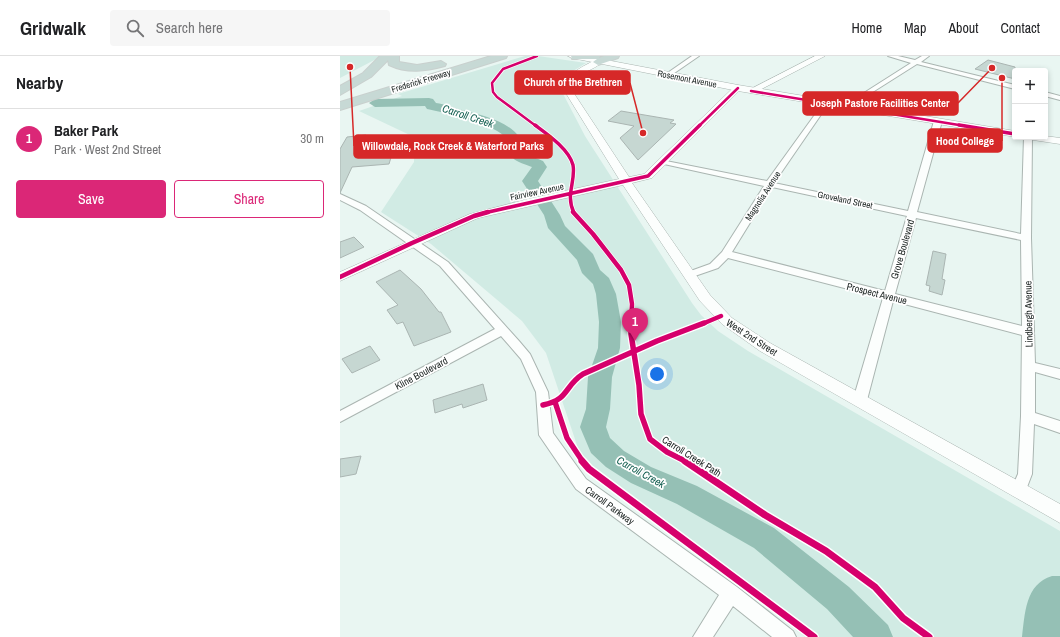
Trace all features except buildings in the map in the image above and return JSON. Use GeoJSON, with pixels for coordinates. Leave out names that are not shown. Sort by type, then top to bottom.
{"type":"FeatureCollection","features":[{"type":"Feature","properties":{"kind":"highway"},"geometry":{"type":"LineString","coordinates":[[340,91],[367,75],[386,56]]}},
{"type":"Feature","properties":{"kind":"highway"},"geometry":{"type":"LineString","coordinates":[[394,56],[393,63],[397,65],[420,68],[476,56]]}},
{"type":"Feature","properties":{"kind":"highway","name":"Frederick Freeway"},"geometry":{"type":"LineString","coordinates":[[340,97],[476,56]]}},
{"type":"Feature","properties":{"kind":"highway","name":"Frederick Freeway"},"geometry":{"type":"LineString","coordinates":[[340,106],[502,56]]}},
{"type":"Feature","properties":{"kind":"highway"},"geometry":{"type":"LineString","coordinates":[[574,56],[596,59],[613,59]]}},
{"type":"Feature","properties":{"kind":"main road","name":"Rosemont Avenue"},"geometry":{"type":"LineString","coordinates":[[613,59],[668,75],[751,91],[1012,133]]}},
{"type":"Feature","properties":{"kind":"main road"},"geometry":{"type":"LineString","coordinates":[[1048,140],[1060,142]]}},
{"type":"Feature","properties":{"kind":"street"},"geometry":{"type":"LineString","coordinates":[[668,75],[696,56]]}},
{"type":"Feature","properties":{"kind":"street"},"geometry":{"type":"LineString","coordinates":[[751,91],[820,56]]}},
{"type":"Feature","properties":{"kind":"street"},"geometry":{"type":"LineString","coordinates":[[891,56],[1012,86]]}},
{"type":"Feature","properties":{"kind":"street"},"geometry":{"type":"LineString","coordinates":[[847,106],[926,56]]}},
{"type":"Feature","properties":{"kind":"street","name":"West 2nd Street"},"geometry":{"type":"LineString","coordinates":[[596,59],[572,78],[568,88],[588,125],[689,275],[713,308],[746,335],[1060,514]]}},
{"type":"Feature","properties":{"kind":"street","name":"Fairview Avenue"},"geometry":{"type":"LineString","coordinates":[[340,277],[474,216],[528,202],[648,176],[738,88]]}},
{"type":"Feature","properties":{"kind":"street"},"geometry":{"type":"LineString","coordinates":[[1048,95],[1060,98]]}},
{"type":"Feature","properties":{"kind":"street","name":"Magnolia Avenue"},"geometry":{"type":"LineString","coordinates":[[689,275],[714,266],[726,254],[770,184],[826,103]]}},
{"type":"Feature","properties":{"kind":"street","name":"Grove Boulevard"},"geometry":{"type":"LineString","coordinates":[[860,400],[888,296],[930,157],[938,121]]}},
{"type":"Feature","properties":{"kind":"street","name":"Lindbergh Avenue"},"geometry":{"type":"LineString","coordinates":[[1019,490],[1025,474],[1028,416],[1029,366],[1026,238],[1028,140]]}},
{"type":"Feature","properties":{"kind":"street","name":"Groveland Street"},"geometry":{"type":"LineString","coordinates":[[664,162],[1026,238]]}},
{"type":"Feature","properties":{"kind":"street","name":"Carroll Parkway"},"geometry":{"type":"LineString","coordinates":[[340,197],[363,208],[444,264],[526,357],[542,392],[546,435],[581,484],[731,593],[787,637]]}},
{"type":"Feature","properties":{"kind":"street","name":"Prospect Avenue"},"geometry":{"type":"LineString","coordinates":[[726,254],[1028,332]]}},
{"type":"Feature","properties":{"kind":"street","name":"Kline Boulevard"},"geometry":{"type":"LineString","coordinates":[[340,417],[503,330]]}},
{"type":"Feature","properties":{"kind":"street"},"geometry":{"type":"LineString","coordinates":[[1029,366],[1060,374]]}},
{"type":"Feature","properties":{"kind":"street"},"geometry":{"type":"LineString","coordinates":[[1028,416],[1060,427]]}},
{"type":"Feature","properties":{"kind":"street"},"geometry":{"type":"LineString","coordinates":[[702,637],[731,593]]}},
{"type":"Feature","properties":{"kind":"shaded area"},"geometry":{"type":"Polygon","coordinates":[[[340,56],[382,56],[340,78],[340,56]]]}},
{"type":"Feature","properties":{"kind":"shaded area"},"geometry":{"type":"Polygon","coordinates":[[[525,56],[538,56],[586,63],[565,76],[560,88],[585,136],[692,303],[701,315],[718,331],[748,351],[1060,531],[1060,637],[805,637],[585,469],[546,353],[522,321],[431,244],[381,212],[414,162],[414,137],[359,111],[402,96],[398,94],[525,56]]]}},
{"type":"Feature","properties":{"kind":"shaded area"},"geometry":{"type":"Polygon","coordinates":[[[1052,576],[1060,576],[1060,637],[1022,637],[1026,610],[1031,593],[1043,580],[1052,576]]]}},
{"type":"Feature","properties":{"kind":"waterway","name":"Carroll Creek"},"geometry":{"type":"LineString","coordinates":[[375,103],[429,102],[431,106],[442,107],[454,111],[455,113],[481,119],[508,132],[518,144],[519,156],[538,164],[540,167],[530,181],[552,215],[557,228],[586,258],[592,273],[602,282],[606,294],[610,322],[609,348],[600,377],[598,409],[593,427],[600,445],[615,459],[641,475],[687,495],[764,538],[838,598],[876,637]]}},
{"type":"Feature","properties":{"kind":"cycle path","name":"Carroll Creek Path"},"geometry":{"type":"LineString","coordinates":[[537,56],[503,69],[492,83],[493,92],[497,97],[539,128],[562,148],[570,158],[573,166],[569,203],[574,214],[593,234],[621,270],[629,285],[632,304],[631,334],[639,385],[641,414],[650,439],[667,452],[694,466],[765,515],[826,551],[875,587],[903,618],[929,637]]}},
{"type":"Feature","properties":{"kind":"cycle path"},"geometry":{"type":"LineString","coordinates":[[340,277],[474,216],[528,202],[648,176],[738,88]]}},
{"type":"Feature","properties":{"kind":"cycle path"},"geometry":{"type":"LineString","coordinates":[[751,91],[1012,134]]}},
{"type":"Feature","properties":{"kind":"cycle path"},"geometry":{"type":"LineString","coordinates":[[543,405],[551,404],[560,399],[574,380],[583,374],[657,341],[721,316]]}},
{"type":"Feature","properties":{"kind":"cycle path"},"geometry":{"type":"LineString","coordinates":[[555,402],[563,431],[571,446],[589,469],[814,637]]}},
{"type":"Feature","properties":{"kind":"place","name":"Willowdale, Rock Creek & Waterford Parks"},"geometry":{"type":"Point","coordinates":[350,67]}},
{"type":"Feature","properties":{"kind":"place","name":"Joseph Pastore Facilities Center"},"geometry":{"type":"Point","coordinates":[992,68]}},
{"type":"Feature","properties":{"kind":"place","name":"Hood College"},"geometry":{"type":"Point","coordinates":[1002,78]}},
{"type":"Feature","properties":{"kind":"place","name":"Church of the Brethren"},"geometry":{"type":"Point","coordinates":[643,133]}},
{"type":"Feature","properties":{"kind":"place","name":"Baker Park"},"geometry":{"type":"Point","coordinates":[635,341]}}]}
